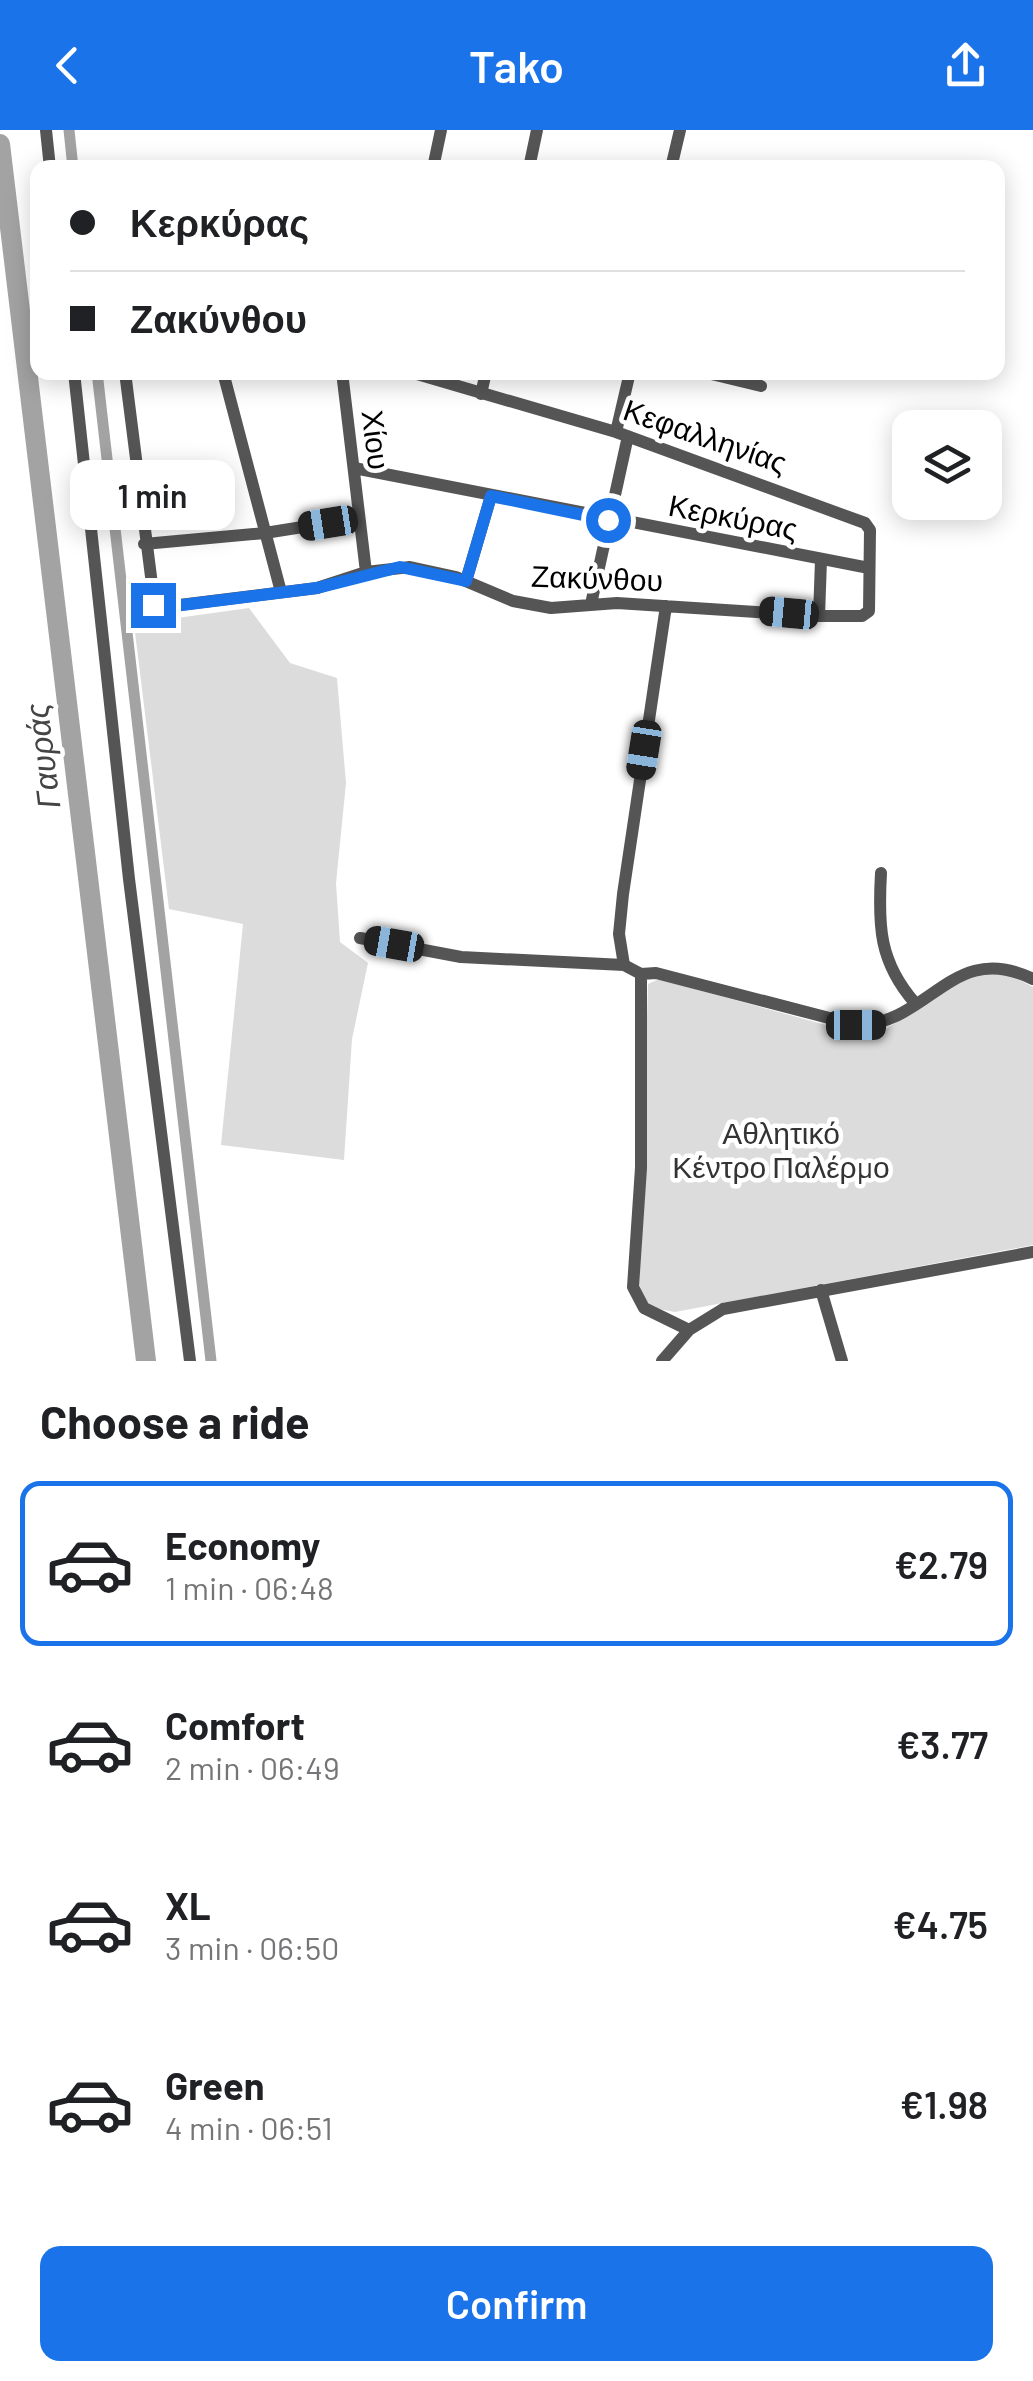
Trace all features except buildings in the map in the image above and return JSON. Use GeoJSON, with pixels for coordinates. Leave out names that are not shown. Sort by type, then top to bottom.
{"type":"FeatureCollection","features":[{"type":"Feature","properties":{"kind":"street"},"geometry":{"type":"LineString","coordinates":[[46,130],[49,160]]}},
{"type":"Feature","properties":{"kind":"street"},"geometry":{"type":"LineString","coordinates":[[435,160],[442,130]]}},
{"type":"Feature","properties":{"kind":"street"},"geometry":{"type":"LineString","coordinates":[[531,160],[537,130]]}},
{"type":"Feature","properties":{"kind":"street"},"geometry":{"type":"LineString","coordinates":[[673,160],[680,130]]}},
{"type":"Feature","properties":{"kind":"street"},"geometry":{"type":"LineString","coordinates":[[75,380],[190,1361]]}},
{"type":"Feature","properties":{"kind":"street"},"geometry":{"type":"LineString","coordinates":[[126,380],[144,544],[266,533],[359,518]]}},
{"type":"Feature","properties":{"kind":"street"},"geometry":{"type":"LineString","coordinates":[[225,380],[280,592]]}},
{"type":"Feature","properties":{"kind":"street","name":"Χίου"},"geometry":{"type":"LineString","coordinates":[[343,380],[366,572]]}},
{"type":"Feature","properties":{"kind":"street","name":"Κεφαλληνίας"},"geometry":{"type":"LineString","coordinates":[[436,380],[622,434],[865,524],[870,530],[869,568]]}},
{"type":"Feature","properties":{"kind":"street"},"geometry":{"type":"LineString","coordinates":[[481,394],[484,380]]}},
{"type":"Feature","properties":{"kind":"street"},"geometry":{"type":"LineString","coordinates":[[591,604],[629,380]]}},
{"type":"Feature","properties":{"kind":"street"},"geometry":{"type":"LineString","coordinates":[[736,380],[761,386]]}},
{"type":"Feature","properties":{"kind":"street","name":"Κερκύρας"},"geometry":{"type":"LineString","coordinates":[[354,468],[869,568]]}},
{"type":"Feature","properties":{"kind":"street"},"geometry":{"type":"LineString","coordinates":[[466,581],[491,496]]}},
{"type":"Feature","properties":{"kind":"street","name":"Ζακύνθου"},"geometry":{"type":"LineString","coordinates":[[144,544],[153,605],[158,608],[326,586],[366,572],[410,567],[552,608],[591,604],[862,616],[870,611],[869,568]]}},
{"type":"Feature","properties":{"kind":"street"},"geometry":{"type":"LineString","coordinates":[[819,616],[821,560]]}},
{"type":"Feature","properties":{"kind":"street"},"geometry":{"type":"LineString","coordinates":[[624,965],[619,934],[623,894],[666,606]]}},
{"type":"Feature","properties":{"kind":"street"},"geometry":{"type":"LineString","coordinates":[[881,873],[880,944],[892,974],[915,1003]]}},
{"type":"Feature","properties":{"kind":"street"},"geometry":{"type":"LineString","coordinates":[[360,938],[461,957],[624,965],[641,974],[656,972],[856,1025],[890,1022],[915,1003],[984,966],[1012,969],[1033,980]]}},
{"type":"Feature","properties":{"kind":"street"},"geometry":{"type":"LineString","coordinates":[[641,974],[641,1168],[633,1291],[644,1308],[690,1330]]}},
{"type":"Feature","properties":{"kind":"street"},"geometry":{"type":"LineString","coordinates":[[662,1361],[690,1330],[723,1309],[1033,1252]]}},
{"type":"Feature","properties":{"kind":"street"},"geometry":{"type":"LineString","coordinates":[[820,1290],[842,1361]]}},
{"type":"Feature","properties":{"kind":"green space"},"geometry":{"type":"Polygon","coordinates":[[[249,608],[290,663],[337,678],[346,783],[336,883],[340,942],[368,963],[352,1039],[344,1160],[221,1145],[243,924],[169,909],[134,624],[249,608]]]}},
{"type":"Feature","properties":{"kind":"green space","name":"Αθλητικό Κέντρο Παλέρμο"},"geometry":{"type":"Polygon","coordinates":[[[1003,971],[1033,987],[1033,1245],[675,1312],[653,1308],[639,1294],[648,984],[659,979],[873,1038],[967,974],[1003,971]]]}},
{"type":"Feature","properties":{"kind":"waterway"},"geometry":{"type":"LineString","coordinates":[[69,130],[72,160]]}},
{"type":"Feature","properties":{"kind":"waterway","name":"Γαυράς"},"geometry":{"type":"LineString","coordinates":[[0,144],[146,1361]]}},
{"type":"Feature","properties":{"kind":"waterway"},"geometry":{"type":"LineString","coordinates":[[98,380],[211,1361]]}},
{"type":"Feature","properties":{"kind":"route"},"geometry":{"type":"LineString","coordinates":[[153,605],[158,608],[317,588],[366,572],[400,567],[433,570],[466,581],[491,496],[608,520]]}}]}
